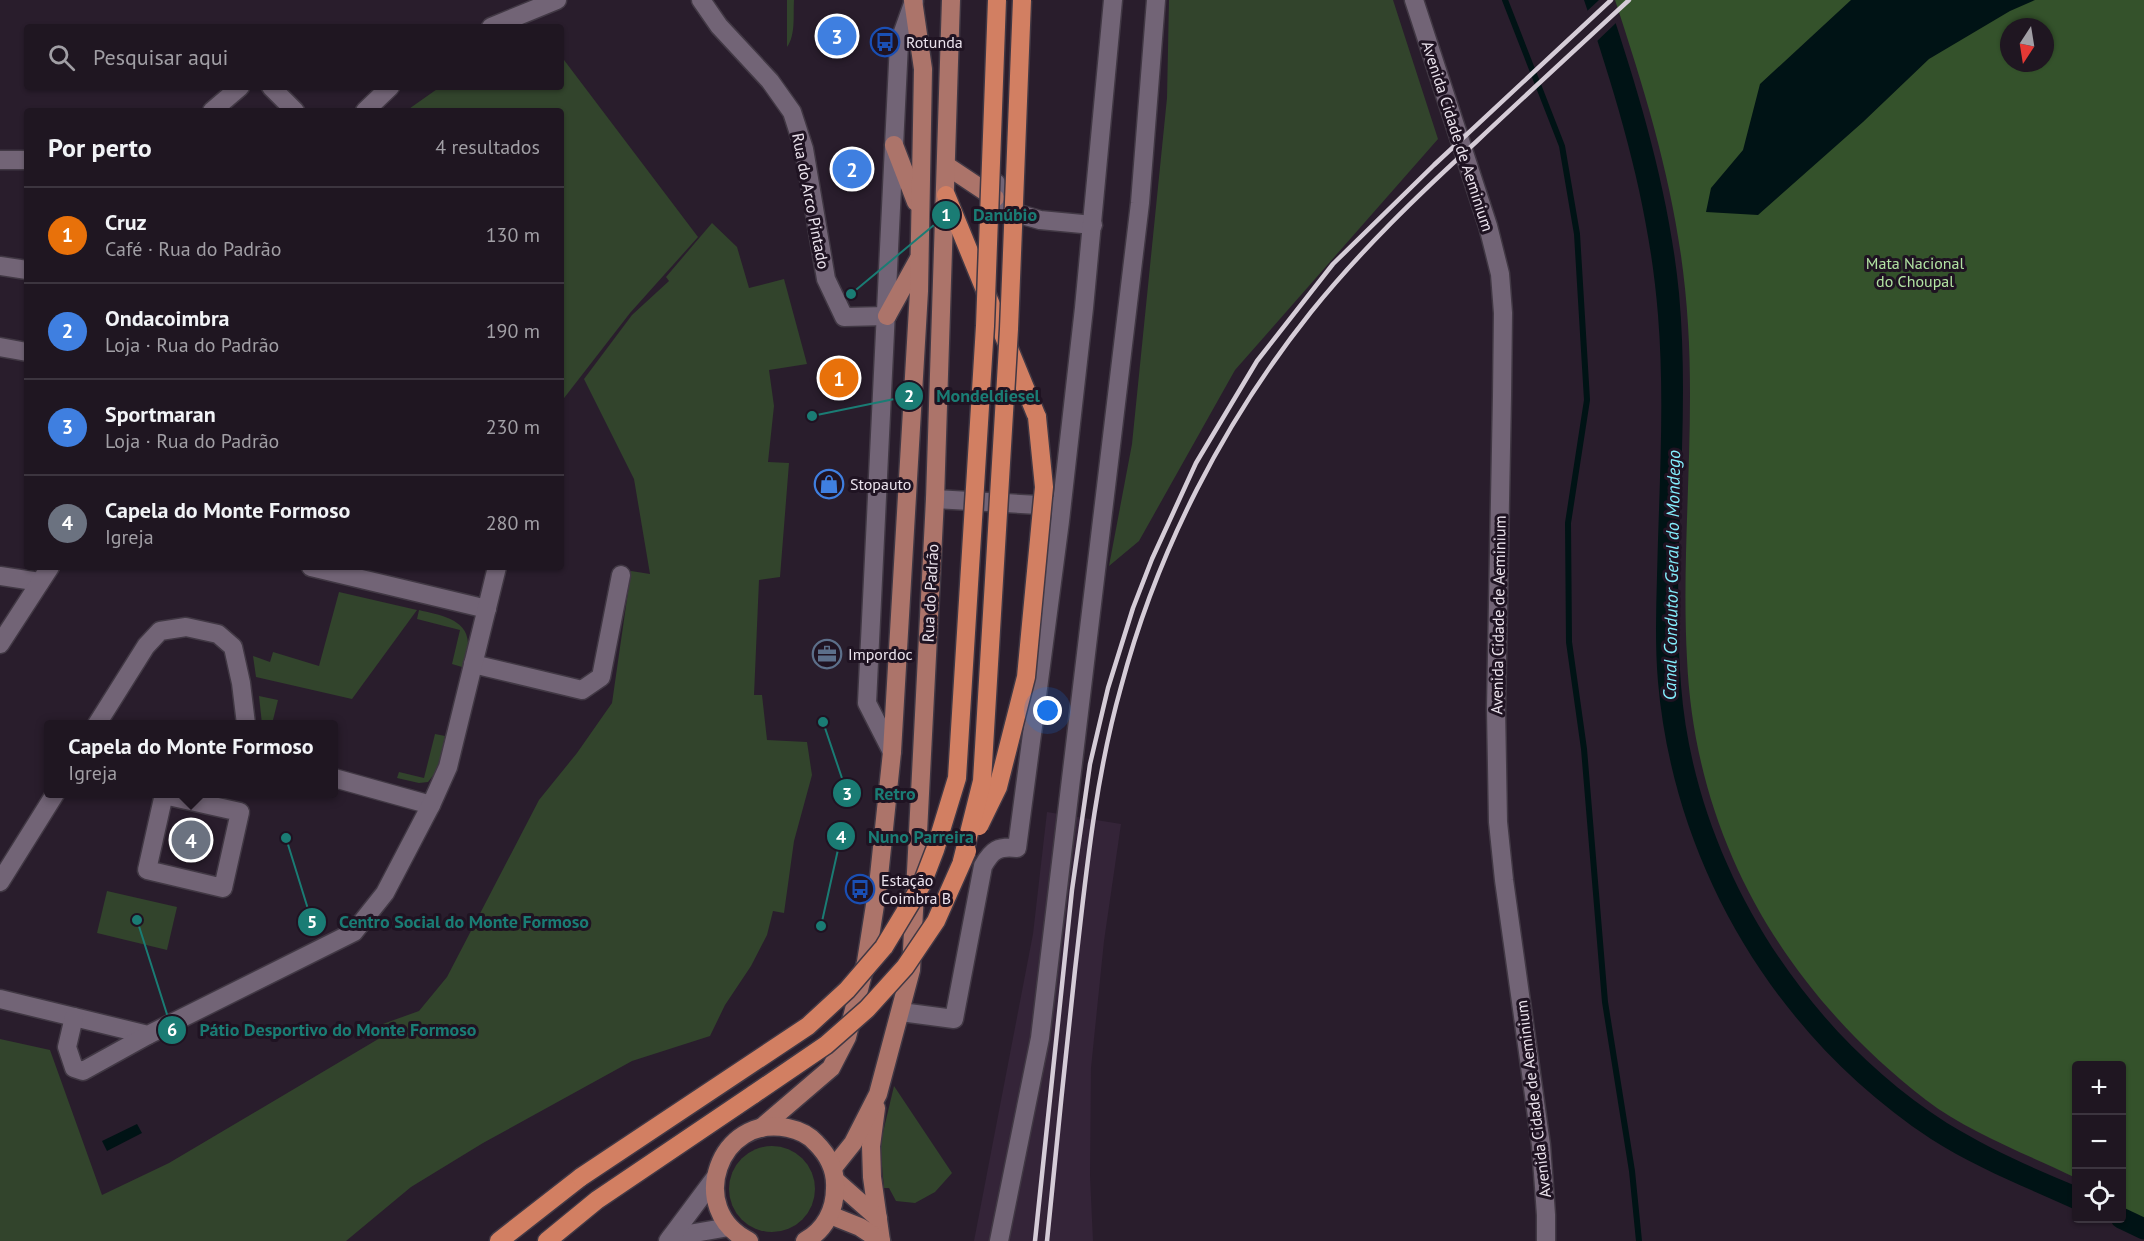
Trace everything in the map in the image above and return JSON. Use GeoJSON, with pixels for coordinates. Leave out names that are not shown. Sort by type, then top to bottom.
{"type":"FeatureCollection","features":[{"type":"Feature","properties":{"kind":"highway"},"geometry":{"type":"LineString","coordinates":[[499,1241],[581,1177],[808,1026],[847,990],[884,947],[922,884],[957,778],[985,326],[997,0]]}},
{"type":"Feature","properties":{"kind":"highway"},"geometry":{"type":"LineString","coordinates":[[962,861],[982,781],[1009,329],[1022,0]]}},
{"type":"Feature","properties":{"kind":"highway"},"geometry":{"type":"LineString","coordinates":[[547,1241],[597,1200],[826,1045],[867,1009],[905,967],[936,921],[998,787],[1026,677],[1044,487],[1037,417],[946,195]]}},
{"type":"Feature","properties":{"kind":"main road","name":"Rua do Padrão"},"geometry":{"type":"LineString","coordinates":[[715,1178],[720,1161],[730,1146],[744,1135],[761,1128],[831,1068],[847,1037],[866,962],[875,906],[892,752],[912,433],[919,258],[922,69],[914,0]]}},
{"type":"Feature","properties":{"kind":"main road","name":"Rua do Padrão"},"geometry":{"type":"LineString","coordinates":[[834,1174],[878,1094],[911,970],[935,499],[951,0]]}},
{"type":"Feature","properties":{"kind":"main road"},"geometry":{"type":"LineString","coordinates":[[894,145],[920,211]]}},
{"type":"Feature","properties":{"kind":"main road"},"geometry":{"type":"LineString","coordinates":[[946,165],[995,198]]}},
{"type":"Feature","properties":{"kind":"main road"},"geometry":{"type":"LineString","coordinates":[[887,316],[919,258]]}},
{"type":"Feature","properties":{"kind":"main road"},"geometry":{"type":"LineString","coordinates":[[878,1094],[871,1146],[872,1177],[881,1241]]}},
{"type":"Feature","properties":{"kind":"main road"},"geometry":{"type":"LineString","coordinates":[[761,1128],[779,1126],[797,1130],[813,1139],[825,1152],[834,1174],[835,1198],[830,1215],[822,1228],[805,1241]]}},
{"type":"Feature","properties":{"kind":"main road"},"geometry":{"type":"LineString","coordinates":[[834,1174],[878,1218]]}},
{"type":"Feature","properties":{"kind":"main road"},"geometry":{"type":"LineString","coordinates":[[715,1178],[715,1195],[720,1212],[729,1227],[749,1241]]}},
{"type":"Feature","properties":{"kind":"main road"},"geometry":{"type":"LineString","coordinates":[[830,1215],[860,1227],[881,1241]]}},
{"type":"Feature","properties":{"kind":"street"},"geometry":{"type":"LineString","coordinates":[[498,24],[557,0]]}},
{"type":"Feature","properties":{"kind":"street","name":"Rua do Arco Pintado"},"geometry":{"type":"LineString","coordinates":[[701,0],[719,26],[770,81],[792,112],[804,149],[826,279],[844,317],[887,316]]}},
{"type":"Feature","properties":{"kind":"street","name":"Rua do Padrão"},"geometry":{"type":"LineString","coordinates":[[892,752],[867,703],[899,43],[914,0]]}},
{"type":"Feature","properties":{"kind":"street"},"geometry":{"type":"LineString","coordinates":[[1004,0],[995,198],[1019,214],[1040,220],[1093,225]]}},
{"type":"Feature","properties":{"kind":"street"},"geometry":{"type":"LineString","coordinates":[[901,1012],[954,1019],[983,866],[991,853],[1005,847],[1017,848],[1061,506],[1093,225],[1113,0]]}},
{"type":"Feature","properties":{"kind":"street"},"geometry":{"type":"LineString","coordinates":[[999,1241],[1040,1038],[1138,214],[1156,0]]}},
{"type":"Feature","properties":{"kind":"street","name":"Avenida Cidade de Aeminium"},"geometry":{"type":"LineString","coordinates":[[1414,0],[1488,226],[1500,274],[1503,325],[1496,710],[1498,812],[1504,880],[1541,1145],[1546,1241]]}},
{"type":"Feature","properties":{"kind":"street"},"geometry":{"type":"LineString","coordinates":[[216,108],[236,90]]}},
{"type":"Feature","properties":{"kind":"street"},"geometry":{"type":"LineString","coordinates":[[274,90],[293,108]]}},
{"type":"Feature","properties":{"kind":"street"},"geometry":{"type":"LineString","coordinates":[[368,108],[387,90]]}},
{"type":"Feature","properties":{"kind":"street"},"geometry":{"type":"LineString","coordinates":[[0,160],[24,160]]}},
{"type":"Feature","properties":{"kind":"street"},"geometry":{"type":"LineString","coordinates":[[0,266],[24,270]]}},
{"type":"Feature","properties":{"kind":"street"},"geometry":{"type":"LineString","coordinates":[[0,347],[24,351]]}},
{"type":"Feature","properties":{"kind":"street"},"geometry":{"type":"LineString","coordinates":[[935,499],[1061,506]]}},
{"type":"Feature","properties":{"kind":"street"},"geometry":{"type":"LineString","coordinates":[[324,570],[487,609]]}},
{"type":"Feature","properties":{"kind":"street"},"geometry":{"type":"LineString","coordinates":[[74,1017],[67,1047],[74,1068],[83,1071],[148,1035],[354,932],[384,893],[431,805],[448,767],[496,570]]}},
{"type":"Feature","properties":{"kind":"street"},"geometry":{"type":"LineString","coordinates":[[0,576],[45,575]]}},
{"type":"Feature","properties":{"kind":"street"},"geometry":{"type":"LineString","coordinates":[[0,644],[45,575]]}},
{"type":"Feature","properties":{"kind":"street"},"geometry":{"type":"LineString","coordinates":[[473,664],[582,690],[601,677],[621,575]]}},
{"type":"Feature","properties":{"kind":"street"},"geometry":{"type":"LineString","coordinates":[[100,720],[146,646],[160,632],[186,627],[219,634],[233,647],[241,683],[246,720]]}},
{"type":"Feature","properties":{"kind":"street"},"geometry":{"type":"LineString","coordinates":[[338,779],[431,805]]}},
{"type":"Feature","properties":{"kind":"street"},"geometry":{"type":"LineString","coordinates":[[0,882],[52,798]]}},
{"type":"Feature","properties":{"kind":"street"},"geometry":{"type":"LineString","coordinates":[[163,798],[147,870],[223,888],[240,812],[181,798]]}},
{"type":"Feature","properties":{"kind":"street"},"geometry":{"type":"LineString","coordinates":[[0,999],[148,1035]]}},
{"type":"Feature","properties":{"kind":"street"},"geometry":{"type":"LineString","coordinates":[[670,1239],[715,1178]]}},
{"type":"Feature","properties":{"kind":"street"},"geometry":{"type":"LineString","coordinates":[[670,1239],[729,1227]]}},
{"type":"Feature","properties":{"kind":"shaded area"},"geometry":{"type":"Polygon","coordinates":[[[1047,812],[1121,824],[1104,941],[1091,1068],[1090,1176],[1093,1241],[974,1241],[1033,934],[1047,812]]]}},
{"type":"Feature","properties":{"kind":"green space"},"geometry":{"type":"Polygon","coordinates":[[[787,0],[794,0],[793,31],[787,47],[787,0]]]}},
{"type":"Feature","properties":{"kind":"green space"},"geometry":{"type":"Polygon","coordinates":[[[1169,0],[1393,0],[1438,139],[1235,370],[1139,541],[1109,566],[1132,444],[1167,98],[1169,0]]]}},
{"type":"Feature","properties":{"kind":"green space","name":"Mata Nacional do Choupal"},"geometry":{"type":"Polygon","coordinates":[[[1615,0],[2144,0],[2144,1222],[2126,1214],[2126,1061],[2072,1061],[2072,1176],[1961,1123],[1926,1100],[1875,1057],[1830,1010],[1790,960],[1756,906],[1729,849],[1708,788],[1694,725],[1687,659],[1686,576],[1690,408],[1688,325],[1679,240],[1652,120],[1615,0]]]}},
{"type":"Feature","properties":{"kind":"green space"},"geometry":{"type":"Polygon","coordinates":[[[564,60],[698,237],[630,313],[564,398],[564,108],[410,108],[436,90],[564,90],[564,60]]]}},
{"type":"Feature","properties":{"kind":"green space"},"geometry":{"type":"Polygon","coordinates":[[[712,223],[737,247],[749,288],[784,279],[807,364],[769,370],[774,406],[768,462],[789,463],[780,577],[759,580],[754,695],[762,695],[767,740],[807,742],[812,775],[794,841],[784,913],[773,911],[767,935],[751,966],[725,1005],[710,1036],[632,1061],[483,1143],[411,1187],[346,1241],[0,1241],[0,1039],[50,1050],[102,1195],[169,1163],[385,1035],[380,1025],[419,1011],[447,977],[539,800],[577,753],[612,703],[631,571],[650,574],[634,479],[584,379],[632,315],[669,281],[666,277],[712,223]]]}},
{"type":"Feature","properties":{"kind":"green space"},"geometry":{"type":"Polygon","coordinates":[[[339,592],[417,610],[352,699],[256,677],[253,656],[270,662],[273,652],[319,666],[339,592]]]}},
{"type":"Feature","properties":{"kind":"green space"},"geometry":{"type":"Polygon","coordinates":[[[419,610],[443,616],[463,628],[468,643],[462,667],[452,664],[460,630],[417,619],[419,610]]]}},
{"type":"Feature","properties":{"kind":"green space"},"geometry":{"type":"Polygon","coordinates":[[[259,696],[278,700],[273,720],[262,720],[259,696]]]}},
{"type":"Feature","properties":{"kind":"green space"},"geometry":{"type":"Polygon","coordinates":[[[435,734],[445,736],[438,769],[428,782],[419,783],[397,778],[399,772],[424,778],[435,734]]]}},
{"type":"Feature","properties":{"kind":"green space"},"geometry":{"type":"Polygon","coordinates":[[[107,891],[177,907],[167,950],[97,933],[107,891]]]}},
{"type":"Feature","properties":{"kind":"green space"},"geometry":{"type":"Polygon","coordinates":[[[894,1086],[952,1173],[935,1192],[915,1203],[896,1201],[889,1188],[884,1188],[880,1145],[894,1086]]]}},
{"type":"Feature","properties":{"kind":"green space"},"geometry":{"type":"Polygon","coordinates":[[[764,1146],[780,1146],[803,1158],[812,1172],[815,1189],[812,1206],[803,1220],[780,1232],[764,1232],[748,1225],[736,1213],[729,1197],[729,1181],[736,1165],[748,1153],[764,1146]]]}},
{"type":"Feature","properties":{"kind":"water","name":"Canal Condutor Geral do Mondego"},"geometry":{"type":"Polygon","coordinates":[[[1584,0],[1608,0],[1642,108],[1668,218],[1679,293],[1682,342],[1678,587],[1681,685],[1690,750],[1708,814],[1732,876],[1764,934],[1802,989],[1846,1040],[1894,1085],[1947,1123],[2010,1157],[2072,1184],[2072,1208],[2002,1177],[1948,1149],[1875,1098],[1825,1050],[1781,998],[1742,941],[1711,881],[1686,817],[1668,750],[1658,682],[1656,616],[1661,380],[1658,315],[1648,233],[1640,194],[1609,78],[1584,0]]]}},
{"type":"Feature","properties":{"kind":"water"},"geometry":{"type":"Polygon","coordinates":[[[1851,0],[2035,0],[2010,11],[1929,59],[1863,122],[1758,215],[1706,212],[1711,188],[1743,150],[1760,84],[1851,0]]]}},
{"type":"Feature","properties":{"kind":"water"},"geometry":{"type":"Polygon","coordinates":[[[137,1124],[142,1133],[107,1151],[102,1141],[137,1124]]]}},
{"type":"Feature","properties":{"kind":"pier"},"geometry":{"type":"Polygon","coordinates":[[[1599,0],[1611,0],[1618,21],[1595,43],[1585,13],[1599,0]]]}},
{"type":"Feature","properties":{"kind":"waterway"},"geometry":{"type":"LineString","coordinates":[[1505,0],[1562,146],[1577,234],[1587,400],[1568,523],[1569,642],[1584,749],[1605,1002],[1632,1171],[1639,1241]]}},
{"type":"Feature","properties":{"kind":"waterway","name":"Canal Condutor Geral do Mondego"},"geometry":{"type":"LineString","coordinates":[[2126,1220],[2144,1229]]}},
{"type":"Feature","properties":{"kind":"railway"},"geometry":{"type":"LineString","coordinates":[[1035,1241],[1072,890],[1090,764],[1108,688],[1133,608],[1152,559],[1196,463],[1257,361],[1333,264],[1434,165],[1611,0]]}},
{"type":"Feature","properties":{"kind":"railway"},"geometry":{"type":"LineString","coordinates":[[1047,1241],[1079,934],[1104,757],[1136,636],[1174,537],[1197,489],[1250,397],[1279,354],[1330,289],[1411,203],[1629,0]]}},
{"type":"Feature","properties":{"kind":"place","name":"Sportmaran"},"geometry":{"type":"Point","coordinates":[837,36]}},
{"type":"Feature","properties":{"kind":"place","name":"Rotunda"},"geometry":{"type":"Point","coordinates":[885,42]}},
{"type":"Feature","properties":{"kind":"place","name":"Ondacoimbra"},"geometry":{"type":"Point","coordinates":[852,169]}},
{"type":"Feature","properties":{"kind":"place","name":"Danúbio"},"geometry":{"type":"Point","coordinates":[851,294]}},
{"type":"Feature","properties":{"kind":"place","name":"Cruz"},"geometry":{"type":"Point","coordinates":[839,378]}},
{"type":"Feature","properties":{"kind":"place","name":"Mondeldiesel"},"geometry":{"type":"Point","coordinates":[812,416]}},
{"type":"Feature","properties":{"kind":"place","name":"Stopauto"},"geometry":{"type":"Point","coordinates":[829,484]}},
{"type":"Feature","properties":{"kind":"place","name":"Impordoc"},"geometry":{"type":"Point","coordinates":[827,654]}},
{"type":"Feature","properties":{"kind":"place","name":"Retro"},"geometry":{"type":"Point","coordinates":[823,722]}},
{"type":"Feature","properties":{"kind":"place","name":"Centro Social do Monte Formoso"},"geometry":{"type":"Point","coordinates":[286,838]}},
{"type":"Feature","properties":{"kind":"place","name":"Capela do Monte Formoso"},"geometry":{"type":"Point","coordinates":[191,840]}},
{"type":"Feature","properties":{"kind":"place","name":"Estação Coimbra B"},"geometry":{"type":"Point","coordinates":[860,889]}},
{"type":"Feature","properties":{"kind":"place","name":"Pátio Desportivo do Monte Formoso"},"geometry":{"type":"Point","coordinates":[137,920]}},
{"type":"Feature","properties":{"kind":"place","name":"Nuno Parreira"},"geometry":{"type":"Point","coordinates":[821,926]}}]}
